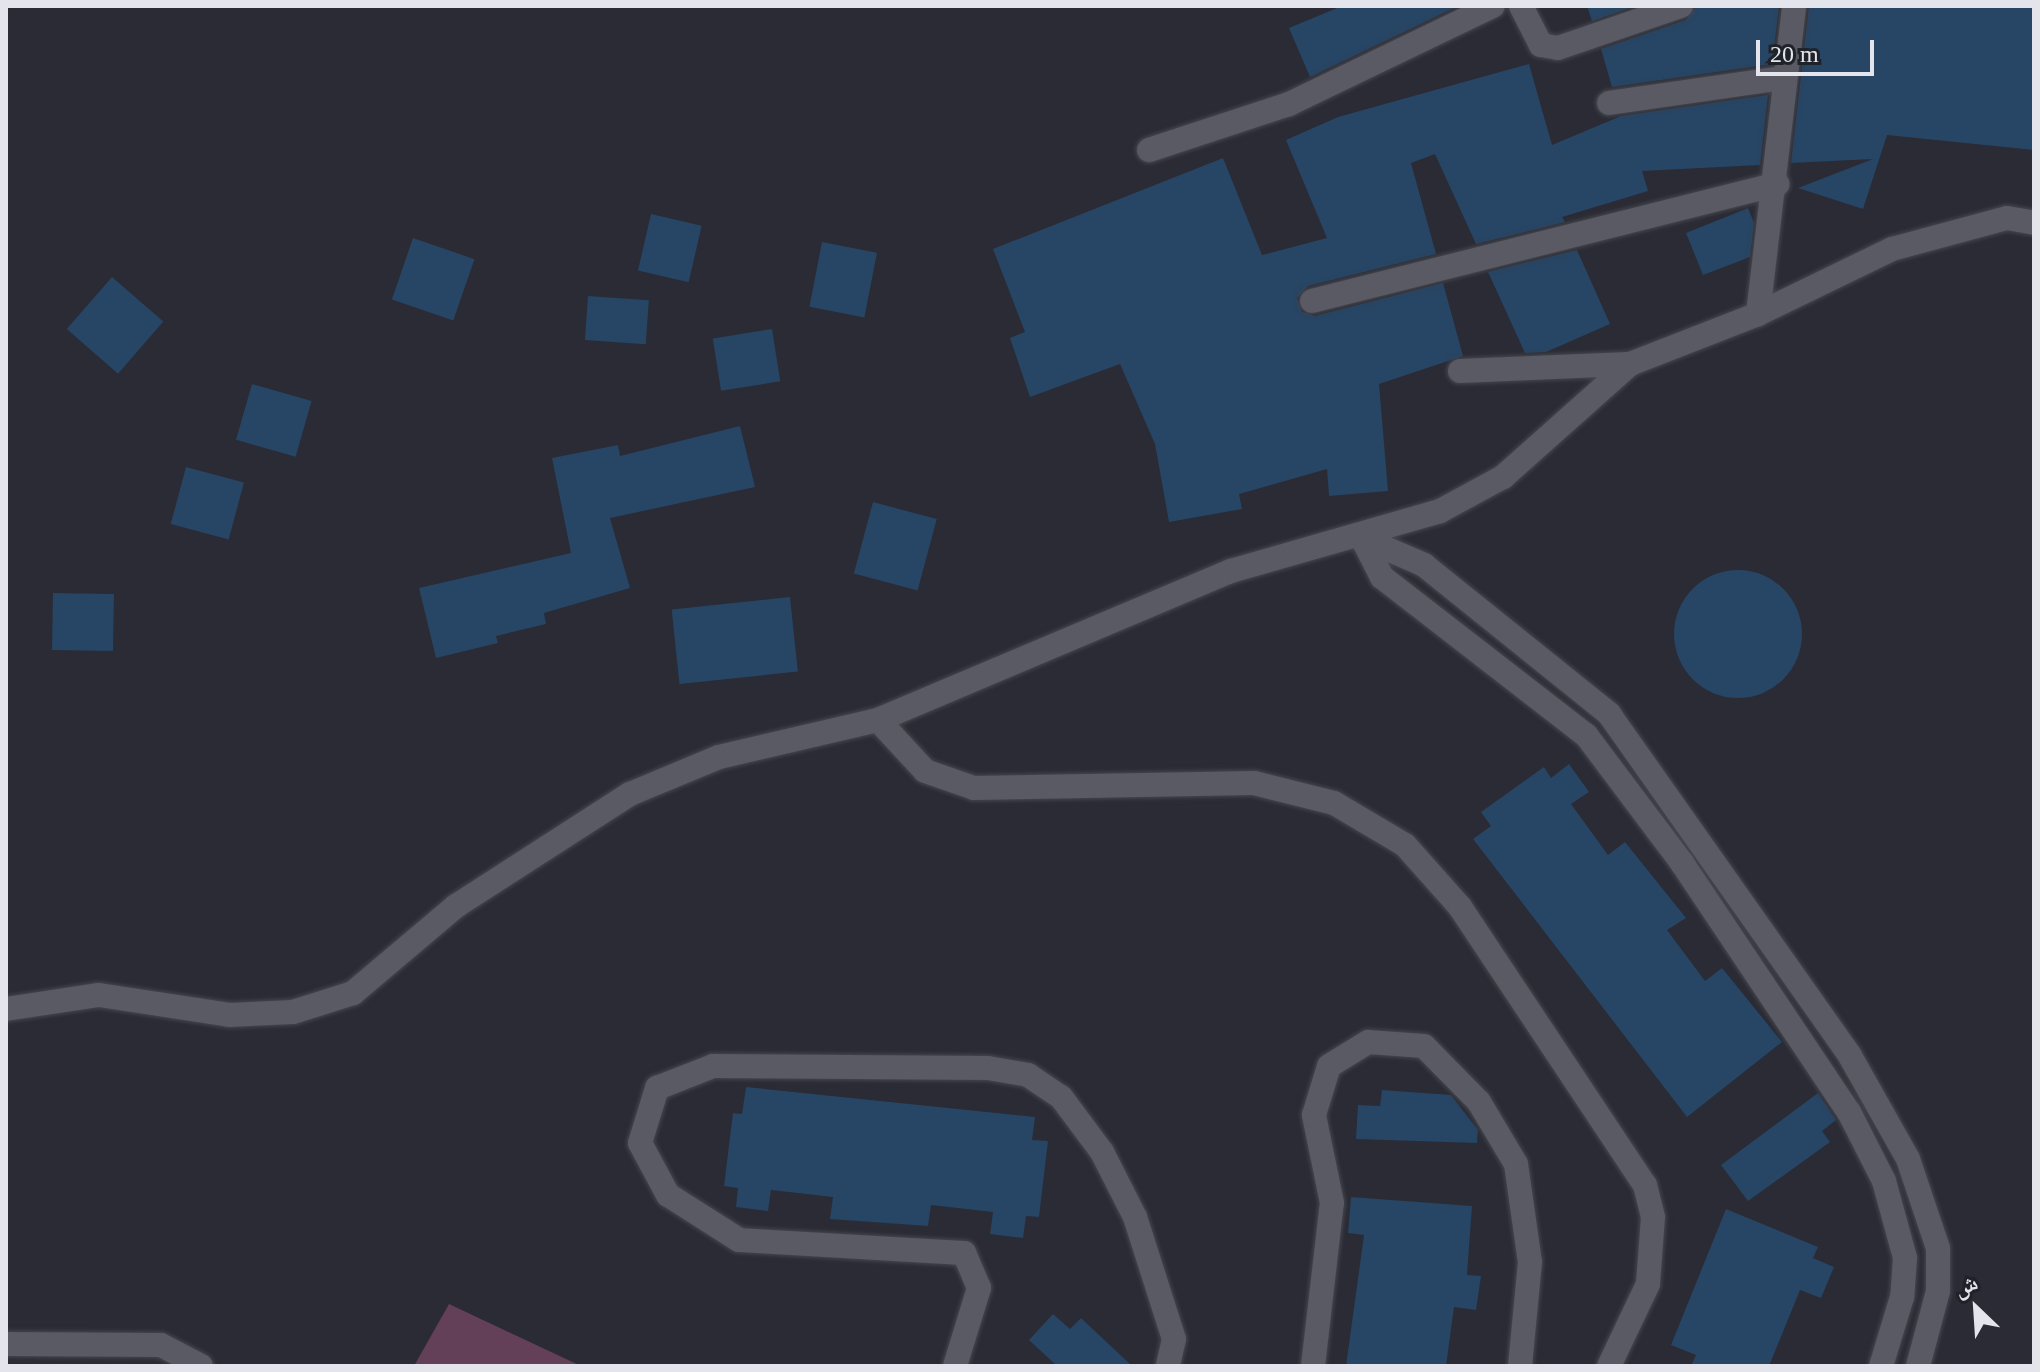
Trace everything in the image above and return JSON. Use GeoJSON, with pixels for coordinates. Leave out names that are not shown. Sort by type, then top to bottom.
{"type":"FeatureCollection","features":[{"type":"Feature","properties":{"kind":"street"},"geometry":{"type":"LineString","coordinates":[[1149,150],[1289,104],[1493,6]]}},
{"type":"Feature","properties":{"kind":"street"},"geometry":{"type":"LineString","coordinates":[[1521,6],[1541,45],[1558,48],[1681,6]]}},
{"type":"Feature","properties":{"kind":"street"},"geometry":{"type":"LineString","coordinates":[[1758,314],[1778,184],[1782,78],[1794,45],[1794,6]]}},
{"type":"Feature","properties":{"kind":"street"},"geometry":{"type":"LineString","coordinates":[[1609,103],[1782,78]]}},
{"type":"Feature","properties":{"kind":"street"},"geometry":{"type":"LineString","coordinates":[[1312,301],[1778,184]]}},
{"type":"Feature","properties":{"kind":"street"},"geometry":{"type":"LineString","coordinates":[[1460,371],[1630,364],[1758,314],[1892,249],[2007,218],[2034,223]]}},
{"type":"Feature","properties":{"kind":"street"},"geometry":{"type":"LineString","coordinates":[[6,1009],[99,995],[229,1015],[293,1012],[353,993],[456,906],[630,794],[719,757],[878,720],[1231,571],[1362,538],[1440,511],[1503,477],[1630,364]]}},
{"type":"Feature","properties":{"kind":"street"},"geometry":{"type":"LineString","coordinates":[[1362,538],[1382,577],[1586,735],[1682,863],[1849,1112],[1884,1181],[1905,1258],[1902,1297],[1881,1366]]}},
{"type":"Feature","properties":{"kind":"street"},"geometry":{"type":"LineString","coordinates":[[1362,538],[1424,565],[1609,714],[1850,1056],[1908,1159],[1938,1248],[1938,1291],[1918,1366]]}},
{"type":"Feature","properties":{"kind":"street"},"geometry":{"type":"LineString","coordinates":[[878,720],[925,771],[974,788],[1254,783],[1334,803],[1405,845],[1460,907],[1645,1185],[1653,1217],[1648,1284],[1609,1366]]}},
{"type":"Feature","properties":{"kind":"street"},"geometry":{"type":"LineString","coordinates":[[1313,1366],[1332,1203],[1314,1115],[1329,1066],[1368,1042],[1424,1046],[1479,1102],[1516,1164],[1530,1262],[1520,1366]]}},
{"type":"Feature","properties":{"kind":"street"},"geometry":{"type":"LineString","coordinates":[[955,1366],[979,1288],[964,1253],[739,1240],[668,1195],[640,1143],[657,1088],[713,1066],[988,1068],[1028,1075],[1061,1097],[1102,1152],[1135,1217],[1174,1339],[1168,1366]]}},
{"type":"Feature","properties":{"kind":"street"},"geometry":{"type":"LineString","coordinates":[[6,1344],[161,1345],[201,1366]]}},
{"type":"Feature","properties":{"kind":"shaded area"},"geometry":{"type":"Polygon","coordinates":[[[449,1304],[581,1366],[414,1366],[449,1304]]]}},
{"type":"Feature","properties":{"kind":"building"},"geometry":{"type":"Polygon","coordinates":[[[1342,6],[1458,6],[1310,77],[1289,28],[1342,6]]]}},
{"type":"Feature","properties":{"kind":"building"},"geometry":{"type":"Polygon","coordinates":[[[1587,6],[1635,6],[1592,21],[1587,6]]]}},
{"type":"Feature","properties":{"kind":"building"},"geometry":{"type":"Polygon","coordinates":[[[1696,6],[1779,6],[1772,64],[1612,87],[1601,49],[1686,20],[1696,6]]]}},
{"type":"Feature","properties":{"kind":"building"},"geometry":{"type":"Polygon","coordinates":[[[1809,6],[2034,6],[2034,150],[1887,135],[1863,209],[1798,188],[1873,159],[1791,163],[1809,6]]]}},
{"type":"Feature","properties":{"kind":"building"},"geometry":{"type":"Polygon","coordinates":[[[1529,64],[1552,145],[1621,116],[1768,95],[1760,165],[1642,171],[1648,191],[1562,217],[1565,222],[1476,244],[1435,154],[1411,163],[1436,254],[1308,286],[1297,298],[1302,312],[1315,316],[1443,283],[1463,356],[1379,384],[1388,491],[1329,496],[1327,469],[1239,494],[1242,509],[1169,522],[1155,444],[1120,364],[1030,397],[1010,338],[1025,332],[993,249],[1223,158],[1262,255],[1327,238],[1286,140],[1338,117],[1529,64]]]}},
{"type":"Feature","properties":{"kind":"building"},"geometry":{"type":"Polygon","coordinates":[[[1748,208],[1754,223],[1750,257],[1703,275],[1686,233],[1748,208]]]}},
{"type":"Feature","properties":{"kind":"building"},"geometry":{"type":"Polygon","coordinates":[[[651,214],[702,226],[689,282],[638,271],[651,214]]]}},
{"type":"Feature","properties":{"kind":"building"},"geometry":{"type":"Polygon","coordinates":[[[413,238],[474,259],[453,321],[392,299],[413,238]]]}},
{"type":"Feature","properties":{"kind":"building"},"geometry":{"type":"Polygon","coordinates":[[[822,242],[877,253],[864,317],[809,307],[822,242]]]}},
{"type":"Feature","properties":{"kind":"building"},"geometry":{"type":"Polygon","coordinates":[[[1577,250],[1610,324],[1546,352],[1525,353],[1488,272],[1577,250]]]}},
{"type":"Feature","properties":{"kind":"building"},"geometry":{"type":"Polygon","coordinates":[[[112,277],[163,322],[118,374],[67,329],[112,277]]]}},
{"type":"Feature","properties":{"kind":"building"},"geometry":{"type":"Polygon","coordinates":[[[588,296],[649,300],[646,344],[585,340],[588,296]]]}},
{"type":"Feature","properties":{"kind":"building"},"geometry":{"type":"Polygon","coordinates":[[[772,329],[780,381],[721,391],[713,338],[772,329]]]}},
{"type":"Feature","properties":{"kind":"building"},"geometry":{"type":"Polygon","coordinates":[[[252,384],[312,401],[296,457],[236,440],[252,384]]]}},
{"type":"Feature","properties":{"kind":"building"},"geometry":{"type":"Polygon","coordinates":[[[740,426],[755,487],[610,518],[630,588],[544,613],[546,624],[496,636],[498,643],[436,658],[419,588],[571,553],[552,458],[618,445],[620,456],[740,426]]]}},
{"type":"Feature","properties":{"kind":"building"},"geometry":{"type":"Polygon","coordinates":[[[186,467],[244,483],[229,540],[171,524],[186,467]]]}},
{"type":"Feature","properties":{"kind":"building"},"geometry":{"type":"Polygon","coordinates":[[[873,502],[937,519],[918,591],[854,573],[873,502]]]}},
{"type":"Feature","properties":{"kind":"building"},"geometry":{"type":"Polygon","coordinates":[[[1738,570],[1763,575],[1783,589],[1797,609],[1802,634],[1797,659],[1783,679],[1763,693],[1738,698],[1713,693],[1693,679],[1679,659],[1674,634],[1679,609],[1693,589],[1713,575],[1738,570]]]}},
{"type":"Feature","properties":{"kind":"building"},"geometry":{"type":"Polygon","coordinates":[[[53,593],[114,594],[113,651],[52,650],[53,593]]]}},
{"type":"Feature","properties":{"kind":"building"},"geometry":{"type":"Polygon","coordinates":[[[790,597],[798,672],[679,684],[672,609],[790,597]]]}},
{"type":"Feature","properties":{"kind":"building"},"geometry":{"type":"Polygon","coordinates":[[[1569,764],[1589,792],[1571,804],[1608,855],[1625,842],[1686,918],[1667,930],[1705,981],[1722,968],[1782,1042],[1687,1117],[1473,839],[1491,826],[1481,812],[1544,767],[1551,778],[1569,764]]]}},
{"type":"Feature","properties":{"kind":"building"},"geometry":{"type":"Polygon","coordinates":[[[746,1087],[1035,1117],[1032,1140],[1048,1141],[1039,1217],[1026,1216],[1023,1238],[990,1234],[993,1212],[931,1205],[928,1226],[830,1219],[833,1197],[771,1190],[768,1211],[736,1207],[738,1188],[724,1186],[733,1113],[742,1114],[746,1087]]]}},
{"type":"Feature","properties":{"kind":"building"},"geometry":{"type":"Polygon","coordinates":[[[1382,1090],[1451,1095],[1478,1130],[1477,1143],[1356,1139],[1358,1105],[1380,1106],[1382,1090]]]}},
{"type":"Feature","properties":{"kind":"building"},"geometry":{"type":"Polygon","coordinates":[[[1818,1093],[1836,1120],[1822,1131],[1830,1142],[1748,1201],[1721,1165],[1818,1093]]]}},
{"type":"Feature","properties":{"kind":"building"},"geometry":{"type":"Polygon","coordinates":[[[1351,1197],[1472,1206],[1467,1275],[1481,1276],[1476,1310],[1454,1307],[1446,1366],[1346,1366],[1364,1235],[1348,1233],[1351,1197]]]}},
{"type":"Feature","properties":{"kind":"building"},"geometry":{"type":"Polygon","coordinates":[[[1726,1209],[1818,1247],[1813,1258],[1834,1267],[1821,1298],[1800,1290],[1769,1366],[1691,1366],[1696,1355],[1671,1345],[1726,1209]]]}},
{"type":"Feature","properties":{"kind":"building"},"geometry":{"type":"Polygon","coordinates":[[[1053,1314],[1070,1329],[1081,1318],[1132,1366],[1057,1366],[1029,1340],[1053,1314]]]}}]}
